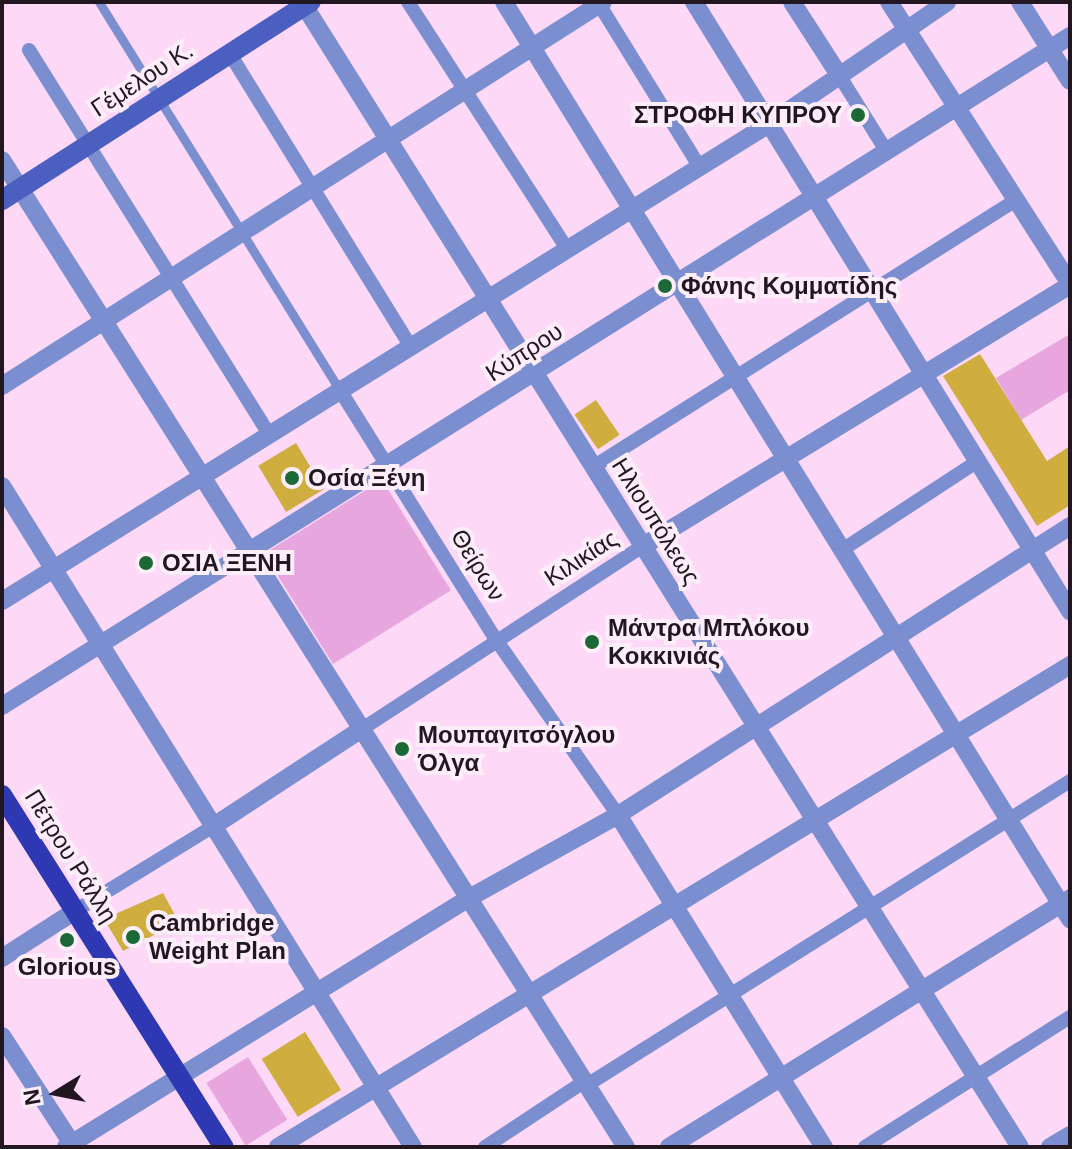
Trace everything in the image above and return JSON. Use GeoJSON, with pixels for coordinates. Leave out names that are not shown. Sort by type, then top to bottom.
{"type":"FeatureCollection","features":[{"type":"Feature","properties":{"kind":"main road","name":"Γέμελου Κ."},"geometry":{"type":"LineString","coordinates":[[2,200],[306,3]]}},
{"type":"Feature","properties":{"kind":"main road","name":"Πέτρου Ράλλη"},"geometry":{"type":"LineString","coordinates":[[2,795],[224,1147]]}},
{"type":"Feature","properties":{"kind":"street"},"geometry":{"type":"LineString","coordinates":[[408,2],[467,89],[566,247]]}},
{"type":"Feature","properties":{"kind":"street"},"geometry":{"type":"LineString","coordinates":[[504,2],[1009,820],[1067,907],[922,990],[669,1147]]}},
{"type":"Feature","properties":{"kind":"street"},"geometry":{"type":"LineString","coordinates":[[694,2],[1070,611]]}},
{"type":"Feature","properties":{"kind":"street"},"geometry":{"type":"LineString","coordinates":[[792,2],[887,152]]}},
{"type":"Feature","properties":{"kind":"street"},"geometry":{"type":"LineString","coordinates":[[889,2],[1070,284]]}},
{"type":"Feature","properties":{"kind":"street"},"geometry":{"type":"LineString","coordinates":[[2,601],[267,431],[769,124],[947,2]]}},
{"type":"Feature","properties":{"kind":"street"},"geometry":{"type":"LineString","coordinates":[[1020,2],[1070,81]]}},
{"type":"Feature","properties":{"kind":"street","name":"Ηλιουπόλεως"},"geometry":{"type":"LineString","coordinates":[[306,3],[388,139],[1020,1147]]}},
{"type":"Feature","properties":{"kind":"street"},"geometry":{"type":"LineString","coordinates":[[4,379],[104,321],[601,3],[699,166]]}},
{"type":"Feature","properties":{"kind":"street","name":"Κύπρου"},"geometry":{"type":"LineString","coordinates":[[2,706],[389,467],[1070,36]]}},
{"type":"Feature","properties":{"kind":"street"},"geometry":{"type":"LineString","coordinates":[[29,50],[267,431]]}},
{"type":"Feature","properties":{"kind":"street"},"geometry":{"type":"LineString","coordinates":[[230,54],[409,344]]}},
{"type":"Feature","properties":{"kind":"street"},"geometry":{"type":"LineString","coordinates":[[2,160],[626,1147]]}},
{"type":"Feature","properties":{"kind":"street"},"geometry":{"type":"LineString","coordinates":[[593,467],[1016,200]]}},
{"type":"Feature","properties":{"kind":"street","name":"Κιλικίας"},"geometry":{"type":"LineString","coordinates":[[2,958],[212,827],[643,546],[788,462],[1070,284]]}},
{"type":"Feature","properties":{"kind":"street","name":"Θείρων"},"geometry":{"type":"LineString","coordinates":[[338,387],[497,641],[618,815],[824,1147]]}},
{"type":"Feature","properties":{"kind":"street"},"geometry":{"type":"LineString","coordinates":[[842,550],[978,461]]}},
{"type":"Feature","properties":{"kind":"street"},"geometry":{"type":"LineString","coordinates":[[2,486],[413,1147]]}},
{"type":"Feature","properties":{"kind":"street"},"geometry":{"type":"LineString","coordinates":[[2,1036],[71,1146],[469,898],[618,815],[755,724],[1070,526]]}},
{"type":"Feature","properties":{"kind":"street"},"geometry":{"type":"LineString","coordinates":[[278,1147],[528,992],[675,908],[1070,665]]}},
{"type":"Feature","properties":{"kind":"street"},"geometry":{"type":"LineString","coordinates":[[485,1147],[1070,781]]}},
{"type":"Feature","properties":{"kind":"street"},"geometry":{"type":"LineString","coordinates":[[865,1147],[1070,1017]]}},
{"type":"Feature","properties":{"kind":"street"},"geometry":{"type":"LineString","coordinates":[[1050,1147],[1070,1135]]}},
{"type":"Feature","properties":{"kind":"lane","name":"Θείρων"},"geometry":{"type":"LineString","coordinates":[[99,2],[338,387]]}},
{"type":"Feature","properties":{"kind":"shaded area"},"geometry":{"type":"Polygon","coordinates":[[[1070,334],[1070,390],[1021,420],[996,378],[1070,334]]]}},
{"type":"Feature","properties":{"kind":"shaded area"},"geometry":{"type":"Polygon","coordinates":[[[382,480],[451,590],[333,664],[264,554],[382,480]]]}},
{"type":"Feature","properties":{"kind":"shaded area"},"geometry":{"type":"Polygon","coordinates":[[[248,1057],[287,1120],[246,1146],[206,1083],[248,1057]]]}},
{"type":"Feature","properties":{"kind":"building"},"geometry":{"type":"Polygon","coordinates":[[[980,354],[1047,461],[1070,446],[1070,505],[1037,526],[943,376],[980,354]]]}},
{"type":"Feature","properties":{"kind":"building"},"geometry":{"type":"Polygon","coordinates":[[[596,400],[619,435],[598,449],[574,415],[596,400]]]}},
{"type":"Feature","properties":{"kind":"building","name":"Οσία Ξένη"},"geometry":{"type":"Polygon","coordinates":[[[296,443],[324,489],[286,512],[258,466],[296,443]]]}},
{"type":"Feature","properties":{"kind":"building","name":"Cambridge Weight Plan"},"geometry":{"type":"Polygon","coordinates":[[[163,893],[179,922],[123,951],[104,919],[163,893]]]}},
{"type":"Feature","properties":{"kind":"building"},"geometry":{"type":"Polygon","coordinates":[[[305,1032],[341,1090],[298,1117],[262,1059],[305,1032]]]}},
{"type":"Feature","properties":{"kind":"place","name":"ΣΤΡΟΦΗ ΚΥΠΡΟΥ"},"geometry":{"type":"Point","coordinates":[858,115]}},
{"type":"Feature","properties":{"kind":"place","name":"Φάνης Κομματίδης"},"geometry":{"type":"Point","coordinates":[665,286]}},
{"type":"Feature","properties":{"kind":"place","name":"Οσία Ξένη"},"geometry":{"type":"Point","coordinates":[292,478]}},
{"type":"Feature","properties":{"kind":"place","name":"ΟΣΙΑ ΞΕΝΗ"},"geometry":{"type":"Point","coordinates":[146,563]}},
{"type":"Feature","properties":{"kind":"place","name":"Μάντρα Μπλόκου Κοκκινιάς"},"geometry":{"type":"Point","coordinates":[592,642]}},
{"type":"Feature","properties":{"kind":"place","name":"Μουπαγιτσόγλου Όλγα"},"geometry":{"type":"Point","coordinates":[402,749]}},
{"type":"Feature","properties":{"kind":"place","name":"Cambridge Weight Plan"},"geometry":{"type":"Point","coordinates":[133,937]}},
{"type":"Feature","properties":{"kind":"place","name":"Glorious"},"geometry":{"type":"Point","coordinates":[67,940]}}]}
